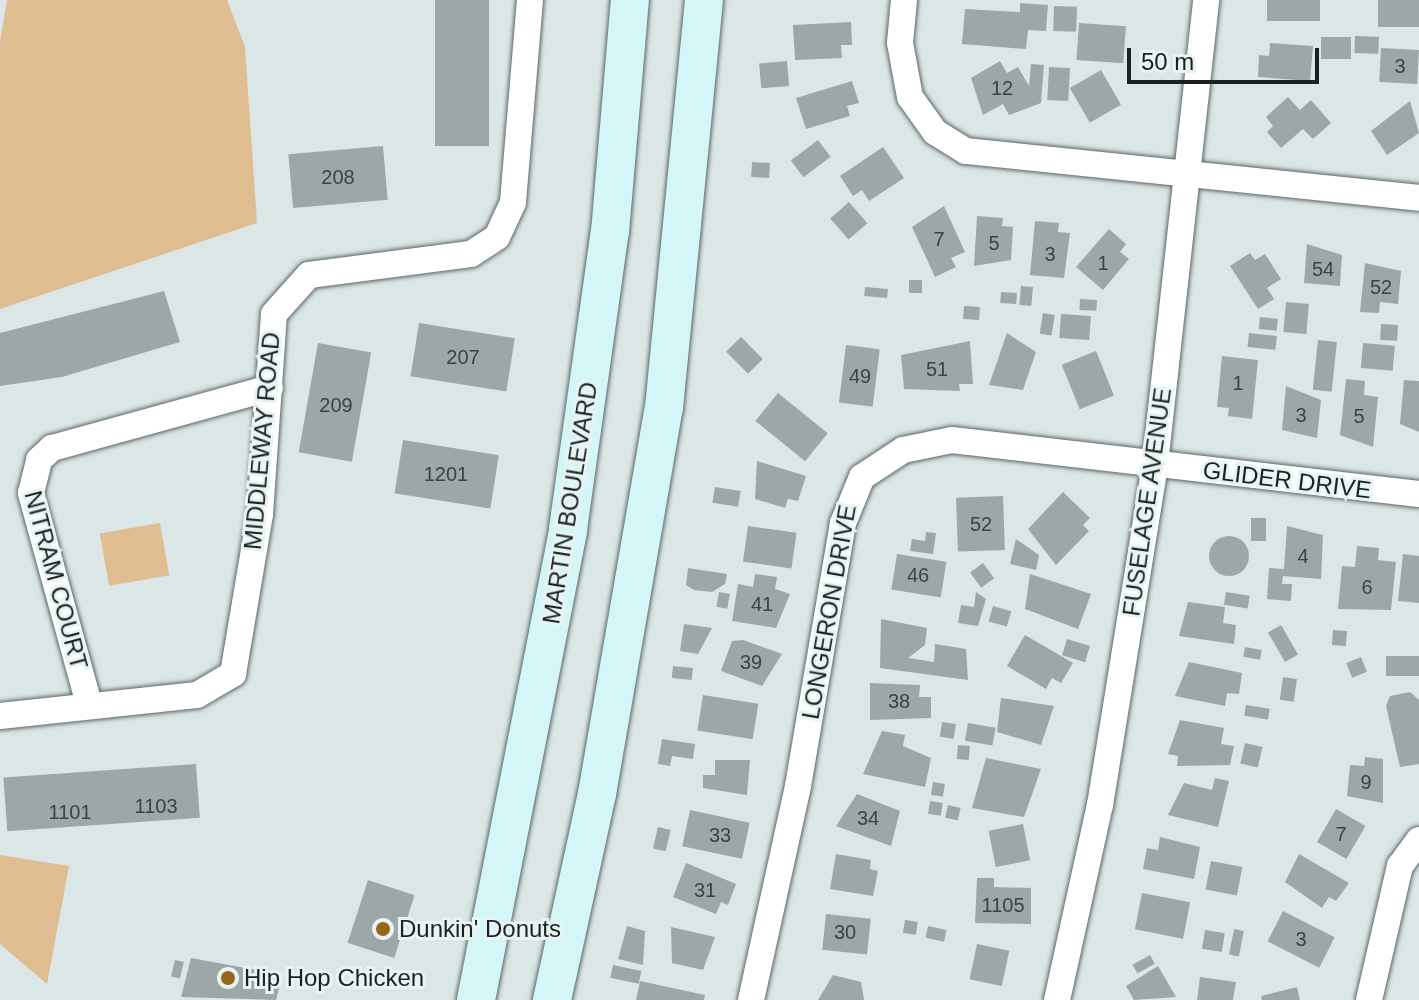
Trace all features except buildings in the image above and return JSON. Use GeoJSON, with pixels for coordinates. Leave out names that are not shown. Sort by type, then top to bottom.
{"type":"FeatureCollection","features":[{"type":"Feature","properties":{"kind":"main road","name":"MARTIN BOULEVARD"},"geometry":{"type":"LineString","coordinates":[[476,1000],[568,529],[610,232],[630,0]]}},
{"type":"Feature","properties":{"kind":"main road"},"geometry":{"type":"LineString","coordinates":[[552,1000],[597,794],[664,408],[704,0]]}},
{"type":"Feature","properties":{"kind":"street","name":"MIDDLEWAY ROAD"},"geometry":{"type":"LineString","coordinates":[[89,704],[197,695],[233,674],[260,514],[270,388],[267,338],[293,285],[331,270],[471,254],[497,237],[513,202],[530,0]]}},
{"type":"Feature","properties":{"kind":"street"},"geometry":{"type":"LineString","coordinates":[[904,0],[900,43],[910,97],[951,143],[986,157],[1419,198]]}},
{"type":"Feature","properties":{"kind":"street","name":"FUSELAGE AVENUE"},"geometry":{"type":"LineString","coordinates":[[1057,1000],[1100,805],[1155,464],[1206,0]]}},
{"type":"Feature","properties":{"kind":"street","name":"NITRAM COURT"},"geometry":{"type":"LineString","coordinates":[[89,704],[31,493],[39,460],[52,448],[270,388]]}},
{"type":"Feature","properties":{"kind":"street","name":"LONGERON DRIVE"},"geometry":{"type":"LineString","coordinates":[[751,1000],[798,786],[843,523],[862,477],[903,450],[952,440],[1155,464]]}},
{"type":"Feature","properties":{"kind":"street","name":"GLIDER DRIVE"},"geometry":{"type":"LineString","coordinates":[[1155,464],[1419,494]]}},
{"type":"Feature","properties":{"kind":"street"},"geometry":{"type":"LineString","coordinates":[[0,716],[89,704]]}},
{"type":"Feature","properties":{"kind":"street"},"geometry":{"type":"LineString","coordinates":[[1369,1000],[1400,866],[1419,840]]}},
{"type":"Feature","properties":{"kind":"shaded area"},"geometry":{"type":"Polygon","coordinates":[[[7,0],[227,0],[245,47],[257,223],[0,309],[0,42],[7,0]]]}},
{"type":"Feature","properties":{"kind":"shaded area"},"geometry":{"type":"Polygon","coordinates":[[[160,523],[169,575],[109,586],[100,534],[160,523]]]}},
{"type":"Feature","properties":{"kind":"shaded area"},"geometry":{"type":"Polygon","coordinates":[[[0,855],[69,866],[47,984],[0,944],[0,855]]]}},
{"type":"Feature","properties":{"kind":"place","name":"Dunkin' Donuts"},"geometry":{"type":"Point","coordinates":[383,929]}},
{"type":"Feature","properties":{"kind":"place","name":"Hip Hop Chicken"},"geometry":{"type":"Point","coordinates":[228,978]}}]}
